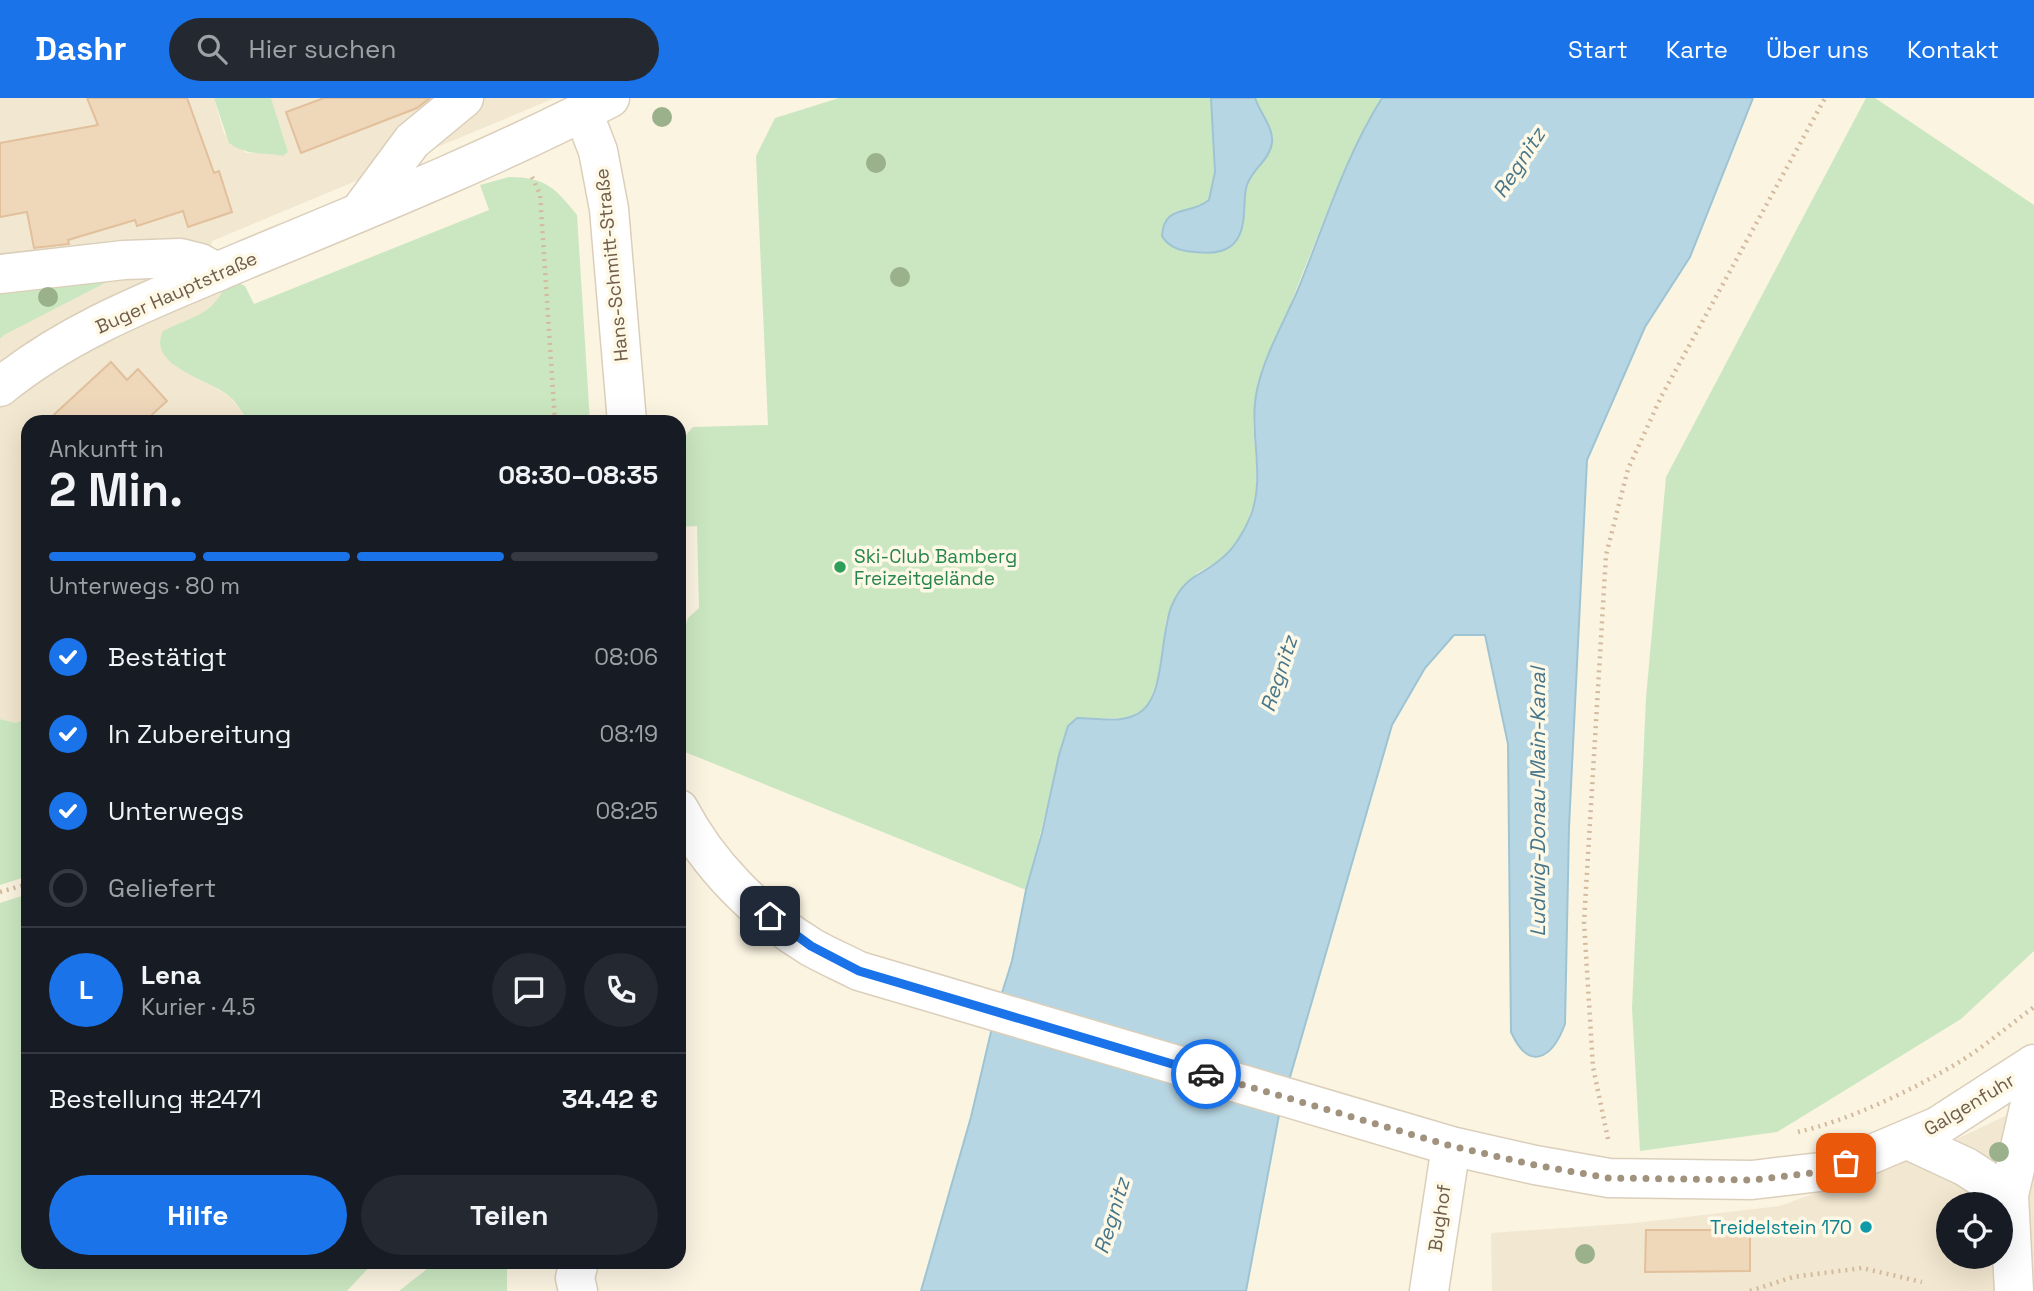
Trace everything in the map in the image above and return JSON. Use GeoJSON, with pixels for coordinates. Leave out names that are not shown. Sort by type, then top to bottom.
{"type":"FeatureCollection","features":[{"type":"Feature","properties":{"kind":"street"},"geometry":{"type":"LineString","coordinates":[[360,212],[412,141],[464,98]]}},
{"type":"Feature","properties":{"kind":"street","name":"Buger Hauptstraße"},"geometry":{"type":"LineString","coordinates":[[0,387],[61,344],[140,305],[517,144],[597,105]]}},
{"type":"Feature","properties":{"kind":"street","name":"Hans-Schmitt-Straße"},"geometry":{"type":"LineString","coordinates":[[597,105],[598,151],[609,209],[626,415]]}},
{"type":"Feature","properties":{"kind":"street"},"geometry":{"type":"LineString","coordinates":[[0,274],[124,260],[180,258],[200,263],[217,272]]}},
{"type":"Feature","properties":{"kind":"street"},"geometry":{"type":"LineString","coordinates":[[686,821],[713,862],[736,887],[811,946],[859,971],[1451,1146]]}},
{"type":"Feature","properties":{"kind":"street","name":"Galgenfuhr"},"geometry":{"type":"LineString","coordinates":[[1451,1146],[1523,1163],[1608,1178],[1752,1180],[1820,1172],[1908,1140],[1938,1126],[2034,1064]]}},
{"type":"Feature","properties":{"kind":"street"},"geometry":{"type":"LineString","coordinates":[[2010,1192],[2034,1086]]}},
{"type":"Feature","properties":{"kind":"street"},"geometry":{"type":"LineString","coordinates":[[1908,1140],[1966,1167],[2004,1192]]}},
{"type":"Feature","properties":{"kind":"street","name":"Bughof"},"geometry":{"type":"LineString","coordinates":[[1429,1291],[1451,1146]]}},
{"type":"Feature","properties":{"kind":"street"},"geometry":{"type":"LineString","coordinates":[[577,1269],[575,1278],[578,1291]]}},
{"type":"Feature","properties":{"kind":"street"},"geometry":{"type":"LineString","coordinates":[[2013,1269],[2014,1291]]}},
{"type":"Feature","properties":{"kind":"path"},"geometry":{"type":"LineString","coordinates":[[1608,1178],[1611,1155],[1593,1067],[1584,922],[1606,555],[1628,469],[1661,397],[1825,98]]}},
{"type":"Feature","properties":{"kind":"path"},"geometry":{"type":"LineString","coordinates":[[517,144],[540,194],[555,415]]}},
{"type":"Feature","properties":{"kind":"path"},"geometry":{"type":"LineString","coordinates":[[0,892],[21,886]]}},
{"type":"Feature","properties":{"kind":"path"},"geometry":{"type":"LineString","coordinates":[[1790,1135],[1814,1129],[1881,1102],[1957,1063],[2034,1007]]}},
{"type":"Feature","properties":{"kind":"path"},"geometry":{"type":"LineString","coordinates":[[1750,1291],[1793,1277],[1862,1268],[1922,1282]]}},
{"type":"Feature","properties":{"kind":"shaded area"},"geometry":{"type":"Polygon","coordinates":[[[0,98],[214,98],[224,134],[246,153],[283,156],[288,152],[271,98],[555,98],[212,241],[211,247],[225,284],[217,301],[194,320],[175,366],[230,397],[244,415],[21,415],[21,721],[16,723],[0,719],[0,98]]]}},
{"type":"Feature","properties":{"kind":"shaded area"},"geometry":{"type":"Polygon","coordinates":[[[2034,1098],[2034,1291],[1492,1291],[1491,1233],[1635,1223],[1780,1206],[1942,1146],[2022,1108],[2034,1098]]]}},
{"type":"Feature","properties":{"kind":"green space"},"geometry":{"type":"Polygon","coordinates":[[[214,98],[271,98],[288,152],[283,156],[255,153],[229,143],[214,98]]]}},
{"type":"Feature","properties":{"kind":"green space"},"geometry":{"type":"Polygon","coordinates":[[[839,98],[1211,98],[1216,156],[1213,187],[1202,206],[1175,212],[1174,247],[1209,253],[1220,252],[1236,240],[1244,217],[1247,184],[1272,145],[1270,128],[1255,98],[1382,98],[1366,124],[1333,197],[1257,388],[1253,422],[1256,499],[1244,531],[1222,559],[1197,573],[1173,603],[1166,621],[1160,672],[1147,708],[1129,718],[1091,718],[1068,726],[1026,890],[686,752],[686,624],[688,618],[699,608],[697,526],[686,527],[686,435],[693,427],[768,425],[756,156],[775,118],[839,98]]]}},
{"type":"Feature","properties":{"kind":"green space"},"geometry":{"type":"Polygon","coordinates":[[[1866,98],[1875,98],[2034,205],[2034,951],[1961,1019],[1777,1132],[1640,1151],[1632,1008],[1646,698],[1666,477],[1866,98]]]}},
{"type":"Feature","properties":{"kind":"green space"},"geometry":{"type":"Polygon","coordinates":[[[509,177],[532,179],[556,191],[577,215],[590,415],[244,415],[229,396],[182,370],[163,353],[160,343],[163,331],[208,309],[215,303],[225,284],[234,281],[245,286],[254,304],[489,210],[480,185],[509,177]]]}},
{"type":"Feature","properties":{"kind":"green space"},"geometry":{"type":"Polygon","coordinates":[[[130,270],[4,335],[0,339],[0,281],[130,270]]]}},
{"type":"Feature","properties":{"kind":"green space"},"geometry":{"type":"Polygon","coordinates":[[[0,719],[16,723],[21,721],[21,878],[0,885],[0,719]]]}},
{"type":"Feature","properties":{"kind":"green space"},"geometry":{"type":"Polygon","coordinates":[[[21,896],[21,1269],[367,1269],[347,1291],[0,1291],[0,903],[21,896]]]}},
{"type":"Feature","properties":{"kind":"green space"},"geometry":{"type":"Polygon","coordinates":[[[427,1269],[507,1269],[507,1291],[399,1291],[427,1269]]]}},
{"type":"Feature","properties":{"kind":"water"},"geometry":{"type":"Polygon","coordinates":[[[1211,98],[1255,98],[1269,126],[1272,143],[1268,155],[1247,185],[1243,223],[1236,240],[1231,246],[1216,252],[1185,251],[1172,246],[1162,236],[1164,226],[1173,214],[1202,205],[1209,200],[1215,172],[1211,98]]]}},
{"type":"Feature","properties":{"kind":"water"},"geometry":{"type":"Polygon","coordinates":[[[1382,98],[1753,98],[1690,257],[1645,327],[1587,460],[1569,827],[1565,1024],[1554,1046],[1540,1056],[1525,1053],[1511,1032],[1508,744],[1485,635],[1454,635],[1425,668],[1392,725],[1279,1115],[1246,1291],[921,1291],[1012,961],[1026,890],[1068,726],[1077,718],[1120,719],[1136,715],[1143,710],[1155,690],[1168,617],[1177,595],[1188,582],[1226,555],[1246,527],[1257,484],[1254,421],[1261,376],[1346,167],[1382,98]]]}},
{"type":"Feature","properties":{"kind":"building"},"geometry":{"type":"Polygon","coordinates":[[[87,98],[187,98],[214,173],[219,171],[232,212],[188,227],[183,211],[137,226],[135,220],[68,240],[69,244],[34,248],[27,212],[0,217],[0,143],[98,125],[87,98]]]}},
{"type":"Feature","properties":{"kind":"building"},"geometry":{"type":"Polygon","coordinates":[[[324,98],[430,98],[417,108],[301,153],[286,112],[324,98]]]}},
{"type":"Feature","properties":{"kind":"building"},"geometry":{"type":"Polygon","coordinates":[[[111,362],[127,380],[138,369],[167,401],[152,415],[54,415],[111,362]]]}},
{"type":"Feature","properties":{"kind":"building"},"geometry":{"type":"Polygon","coordinates":[[[1646,1230],[1750,1230],[1750,1271],[1645,1272],[1646,1230]]]}},
{"type":"Feature","properties":{"kind":"way so far"},"geometry":{"type":"LineString","coordinates":[[1206,1074],[1451,1146],[1608,1178],[1752,1180],[1820,1172],[1846,1163]]}},
{"type":"Feature","properties":{"kind":"place","name":"Ski-Club Bamberg Freizeitgelände"},"geometry":{"type":"Point","coordinates":[840,567]}},
{"type":"Feature","properties":{"kind":"place","name":"Treidelstein 170"},"geometry":{"type":"Point","coordinates":[1866,1227]}},
{"type":"Feature","properties":{"kind":"route"},"geometry":{"type":"LineString","coordinates":[[770,916],[811,946],[859,971],[1206,1074]]}},
{"type":"Feature","properties":{"kind":"water label","name":"Regnitz"},"geometry":{"type":"Point","coordinates":[1519,163]}},
{"type":"Feature","properties":{"kind":"water label","name":"Regnitz"},"geometry":{"type":"Point","coordinates":[1279,674]}},
{"type":"Feature","properties":{"kind":"water label","name":"Ludwig-Donau-Main-Kanal"},"geometry":{"type":"Point","coordinates":[1538,802]}},
{"type":"Feature","properties":{"kind":"water label","name":"Regnitz"},"geometry":{"type":"Point","coordinates":[1112,1216]}}]}
